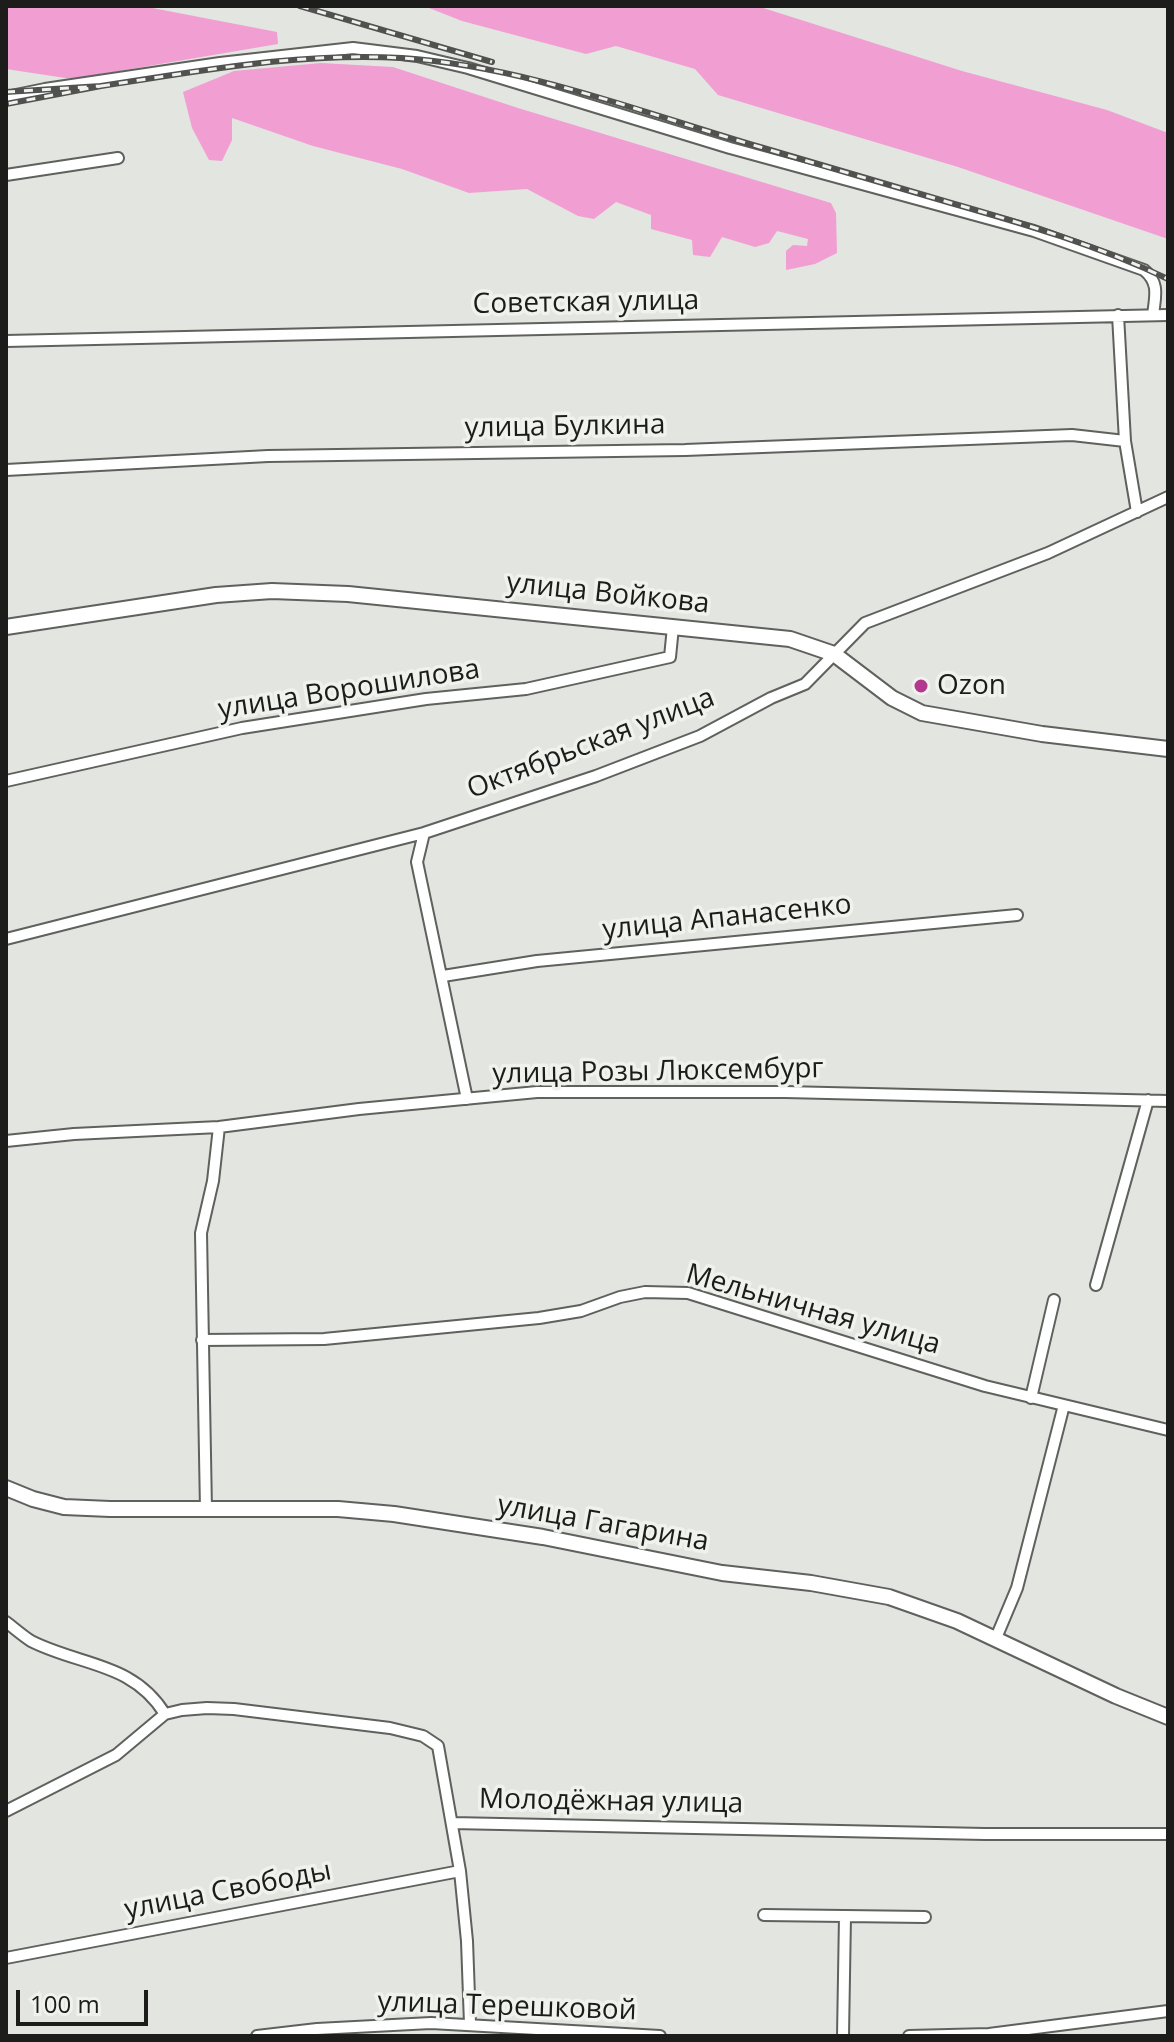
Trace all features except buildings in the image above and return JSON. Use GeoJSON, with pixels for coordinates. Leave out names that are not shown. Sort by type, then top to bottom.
{"type":"FeatureCollection","features":[{"type":"Feature","properties":{"kind":"main road","name":"улица Войкова"},"geometry":{"type":"LineString","coordinates":[[6,627],[216,595],[272,591],[348,594],[793,639],[834,654]]}},
{"type":"Feature","properties":{"kind":"main road"},"geometry":{"type":"LineString","coordinates":[[834,654],[892,698],[922,713],[1042,734],[1168,749]]}},
{"type":"Feature","properties":{"kind":"main road","name":"улица Гагарина"},"geometry":{"type":"LineString","coordinates":[[6,1488],[64,1507],[338,1509],[394,1514],[543,1537],[722,1573],[811,1583],[889,1597],[957,1621],[1116,1696],[1168,1717]]}},
{"type":"Feature","properties":{"kind":"street"},"geometry":{"type":"LineString","coordinates":[[6,97],[282,55],[353,48],[417,56],[468,68],[744,152],[1034,231],[1144,270],[1154,278],[1153,315]]}},
{"type":"Feature","properties":{"kind":"street"},"geometry":{"type":"LineString","coordinates":[[6,175],[118,158]]}},
{"type":"Feature","properties":{"kind":"street"},"geometry":{"type":"LineString","coordinates":[[1118,315],[1125,441],[1137,512]]}},
{"type":"Feature","properties":{"kind":"street","name":"Советская улица"},"geometry":{"type":"LineString","coordinates":[[6,341],[1168,315]]}},
{"type":"Feature","properties":{"kind":"street","name":"улица Булкина"},"geometry":{"type":"LineString","coordinates":[[6,470],[268,456],[669,450],[1072,435],[1125,441]]}},
{"type":"Feature","properties":{"kind":"street"},"geometry":{"type":"LineString","coordinates":[[834,654],[865,623],[1048,553],[1168,497]]}},
{"type":"Feature","properties":{"kind":"street","name":"улица Ворошилова"},"geometry":{"type":"LineString","coordinates":[[6,781],[242,728],[426,699],[526,689],[670,657],[673,627]]}},
{"type":"Feature","properties":{"kind":"street","name":"Октябрьская улица"},"geometry":{"type":"LineString","coordinates":[[6,939],[424,833],[596,776],[700,736],[771,698],[805,684],[834,654]]}},
{"type":"Feature","properties":{"kind":"street"},"geometry":{"type":"LineString","coordinates":[[424,833],[417,862],[467,1099]]}},
{"type":"Feature","properties":{"kind":"street","name":"улица Апанасенко"},"geometry":{"type":"LineString","coordinates":[[443,976],[537,961],[1017,915]]}},
{"type":"Feature","properties":{"kind":"street","name":"улица Розы Люксембург"},"geometry":{"type":"LineString","coordinates":[[6,1141],[74,1134],[219,1127],[359,1109],[537,1092],[785,1092],[1168,1101]]}},
{"type":"Feature","properties":{"kind":"street"},"geometry":{"type":"LineString","coordinates":[[1096,1285],[1148,1100]]}},
{"type":"Feature","properties":{"kind":"street"},"geometry":{"type":"LineString","coordinates":[[206,1510],[201,1233],[213,1181],[219,1127]]}},
{"type":"Feature","properties":{"kind":"street","name":"Мельничная улица"},"geometry":{"type":"LineString","coordinates":[[202,1340],[339,1338],[539,1318],[581,1311],[645,1292],[688,1293],[985,1386],[1168,1430]]}},
{"type":"Feature","properties":{"kind":"street"},"geometry":{"type":"LineString","coordinates":[[1031,1398],[1054,1300]]}},
{"type":"Feature","properties":{"kind":"street"},"geometry":{"type":"LineString","coordinates":[[996,1638],[1017,1588],[1064,1405]]}},
{"type":"Feature","properties":{"kind":"street"},"geometry":{"type":"LineString","coordinates":[[6,1622],[31,1641],[121,1672],[140,1685],[165,1714],[116,1755],[6,1811]]}},
{"type":"Feature","properties":{"kind":"street","name":"Молодёжная улица"},"geometry":{"type":"LineString","coordinates":[[165,1714],[207,1708],[234,1709],[390,1728],[423,1736],[438,1746],[452,1823],[1168,1834]]}},
{"type":"Feature","properties":{"kind":"street"},"geometry":{"type":"LineString","coordinates":[[452,1823],[467,1941],[470,2024]]}},
{"type":"Feature","properties":{"kind":"street","name":"улица Свободы"},"geometry":{"type":"LineString","coordinates":[[6,1958],[460,1871]]}},
{"type":"Feature","properties":{"kind":"street"},"geometry":{"type":"LineString","coordinates":[[764,1915],[925,1917]]}},
{"type":"Feature","properties":{"kind":"street"},"geometry":{"type":"LineString","coordinates":[[843,2036],[845,1916]]}},
{"type":"Feature","properties":{"kind":"street"},"geometry":{"type":"LineString","coordinates":[[909,2036],[989,2034],[1168,2011]]}},
{"type":"Feature","properties":{"kind":"street"},"geometry":{"type":"LineString","coordinates":[[456,2024],[457,2036]]}},
{"type":"Feature","properties":{"kind":"street","name":"улица Терешковой"},"geometry":{"type":"LineString","coordinates":[[257,2036],[317,2029],[470,2024],[660,2036]]}},
{"type":"Feature","properties":{"kind":"shaded area"},"geometry":{"type":"Polygon","coordinates":[[[6,6],[142,6],[277,32],[278,44],[72,79],[6,69],[6,6]]]}},
{"type":"Feature","properties":{"kind":"shaded area"},"geometry":{"type":"Polygon","coordinates":[[[424,6],[757,6],[962,71],[1107,110],[1168,133],[1168,239],[958,167],[718,95],[695,69],[616,46],[586,54],[462,21],[424,6]]]}},
{"type":"Feature","properties":{"kind":"shaded area"},"geometry":{"type":"Polygon","coordinates":[[[321,63],[393,67],[831,203],[836,213],[837,253],[815,264],[786,270],[786,251],[793,245],[807,246],[808,239],[777,231],[769,243],[755,247],[722,237],[710,257],[693,255],[692,240],[651,229],[651,215],[616,202],[594,219],[578,216],[527,189],[469,193],[402,169],[313,146],[232,118],[232,140],[222,161],[209,160],[192,128],[183,92],[234,71],[321,63]]]}},
{"type":"Feature","properties":{"kind":"railway"},"geometry":{"type":"LineString","coordinates":[[300,6],[492,62]]}},
{"type":"Feature","properties":{"kind":"railway"},"geometry":{"type":"LineString","coordinates":[[101,86],[251,64],[326,58],[402,58],[493,70],[583,93],[1034,228],[1089,246],[1168,279]]}},
{"type":"Feature","properties":{"kind":"railway"},"geometry":{"type":"LineString","coordinates":[[6,92],[101,86],[6,104]]}},
{"type":"Feature","properties":{"kind":"place","name":"Ozon"},"geometry":{"type":"Point","coordinates":[921,686]}}]}
